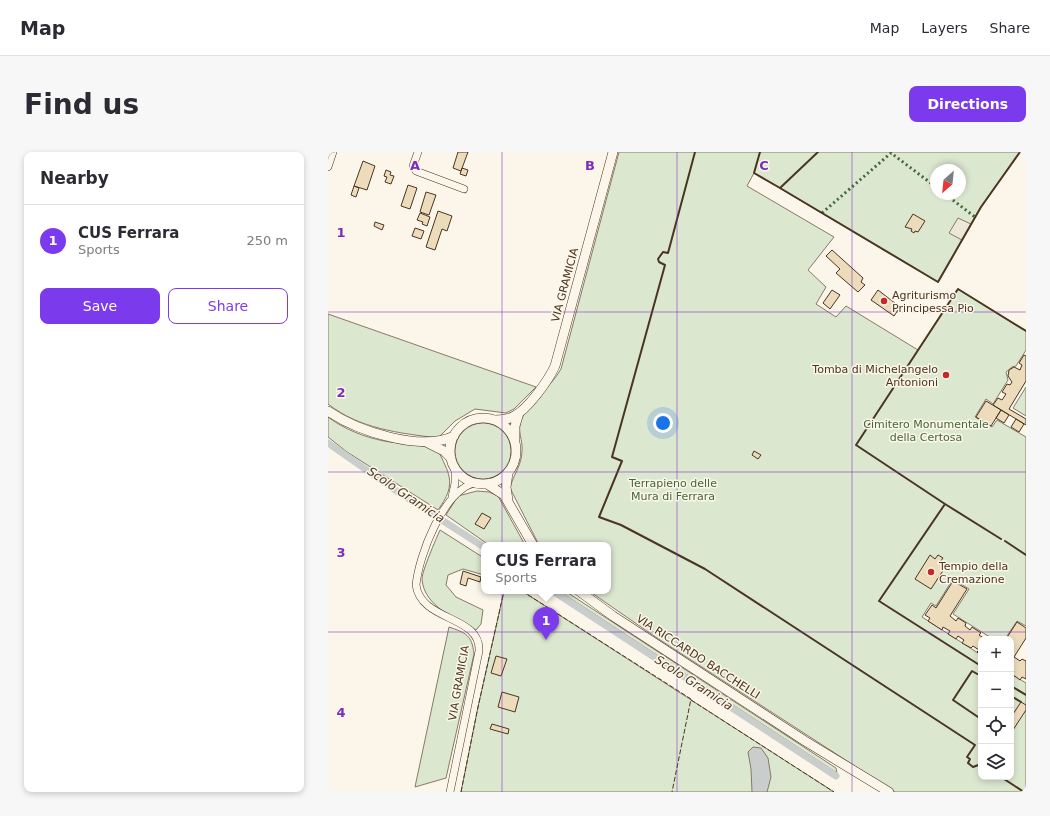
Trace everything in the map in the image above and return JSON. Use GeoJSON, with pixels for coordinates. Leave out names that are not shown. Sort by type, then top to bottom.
{"type":"FeatureCollection","features":[{"type":"Feature","properties":{"kind":"main road","name":"VIA GRAMICIA"},"geometry":{"type":"LineString","coordinates":[[454,436],[462,425],[470,420],[487,418],[496,420],[508,419],[519,413],[549,378],[558,358],[613,152]]}},
{"type":"Feature","properties":{"kind":"main road"},"geometry":{"type":"LineString","coordinates":[[328,411],[348,424],[367,431],[425,442],[439,447],[451,458]]}},
{"type":"Feature","properties":{"kind":"main road","name":"VIA GRAMICIA"},"geometry":{"type":"LineString","coordinates":[[508,473],[516,459],[515,426],[519,413]]}},
{"type":"Feature","properties":{"kind":"main road"},"geometry":{"type":"LineString","coordinates":[[496,420],[507,427],[515,440]]}},
{"type":"Feature","properties":{"kind":"main road"},"geometry":{"type":"LineString","coordinates":[[425,442],[440,441],[454,436]]}},
{"type":"Feature","properties":{"kind":"main road"},"geometry":{"type":"LineString","coordinates":[[451,458],[450,450],[454,436]]}},
{"type":"Feature","properties":{"kind":"main road","name":"VIA GRAMICIA"},"geometry":{"type":"LineString","coordinates":[[451,458],[455,467],[463,477],[474,483]]}},
{"type":"Feature","properties":{"kind":"main road"},"geometry":{"type":"LineString","coordinates":[[474,483],[487,484],[496,482],[508,473]]}},
{"type":"Feature","properties":{"kind":"main road"},"geometry":{"type":"LineString","coordinates":[[508,473],[506,487],[508,501]]}},
{"type":"Feature","properties":{"kind":"main road"},"geometry":{"type":"LineString","coordinates":[[487,484],[499,491],[508,501],[531,542]]}},
{"type":"Feature","properties":{"kind":"main road","name":"VIA RICCARDO BACCHELLI"},"geometry":{"type":"LineString","coordinates":[[584,594],[613,616],[805,741],[827,759],[875,788],[889,792]]}},
{"type":"Feature","properties":{"kind":"street"},"geometry":{"type":"LineString","coordinates":[[330,170],[334,152]]}},
{"type":"Feature","properties":{"kind":"street"},"geometry":{"type":"LineString","coordinates":[[418,152],[413,166],[416,171],[464,189]]}},
{"type":"Feature","properties":{"kind":"street","name":"VIA GRAMICIA"},"geometry":{"type":"LineString","coordinates":[[452,497],[455,483],[455,467]]}},
{"type":"Feature","properties":{"kind":"street","name":"VIA GRAMICIA"},"geometry":{"type":"LineString","coordinates":[[450,792],[479,645],[474,633],[428,606],[419,597],[417,591],[417,578],[435,525],[441,514],[452,497],[462,488],[474,483]]}},
{"type":"Feature","properties":{"kind":"green space","name":"Terrapieno delle Mura di Ferrara"},"geometry":{"type":"Polygon","coordinates":[[[619,152],[1020,152],[981,207],[938,282],[754,173],[747,186],[834,237],[808,270],[826,287],[816,304],[836,317],[846,306],[918,350],[958,289],[1026,331],[1026,350],[1016,366],[1012,367],[1006,372],[1008,380],[993,404],[986,399],[975,417],[992,427],[997,420],[1026,437],[1026,626],[1017,621],[1007,636],[988,636],[953,614],[969,589],[953,579],[936,606],[931,603],[922,617],[978,653],[978,780],[1014,780],[1014,676],[1026,683],[1026,792],[895,792],[657,638],[593,594],[611,594],[611,542],[537,542],[510,488],[522,456],[520,428],[521,420],[528,408],[561,369],[619,152]]]}},
{"type":"Feature","properties":{"kind":"green space"},"geometry":{"type":"Polygon","coordinates":[[[328,314],[536,387],[514,409],[506,413],[475,409],[455,421],[438,438],[394,432],[367,424],[353,419],[328,404],[328,314]]]}},
{"type":"Feature","properties":{"kind":"green space","name":"Cimitero Monumentale della Certosa"},"geometry":{"type":"Polygon","coordinates":[[[1026,387],[1026,416],[1013,408],[1026,387]]]}},
{"type":"Feature","properties":{"kind":"green space"},"geometry":{"type":"Polygon","coordinates":[[[328,417],[347,429],[369,437],[384,441],[420,445],[438,452],[448,472],[450,483],[445,499],[438,510],[347,452],[328,437],[328,417]]]}},
{"type":"Feature","properties":{"kind":"green space"},"geometry":{"type":"Polygon","coordinates":[[[477,423],[489,423],[499,427],[507,435],[511,445],[511,457],[507,467],[499,475],[489,479],[477,479],[467,475],[459,467],[455,457],[455,445],[459,435],[467,427],[477,423]]]}},
{"type":"Feature","properties":{"kind":"green space"},"geometry":{"type":"Polygon","coordinates":[[[477,491],[489,492],[498,496],[523,542],[485,542],[446,515],[458,496],[477,491]]]}},
{"type":"Feature","properties":{"kind":"green space"},"geometry":{"type":"Polygon","coordinates":[[[440,530],[481,556],[481,574],[463,569],[448,575],[446,585],[456,597],[483,610],[481,624],[476,630],[442,610],[428,597],[424,589],[422,579],[424,569],[440,530]]]}},
{"type":"Feature","properties":{"kind":"green space"},"geometry":{"type":"Polygon","coordinates":[[[503,594],[527,594],[834,792],[461,792],[503,594]]]}},
{"type":"Feature","properties":{"kind":"green space"},"geometry":{"type":"Polygon","coordinates":[[[564,594],[570,594],[836,768],[837,773],[564,594]]]}},
{"type":"Feature","properties":{"kind":"green space"},"geometry":{"type":"Polygon","coordinates":[[[449,627],[464,633],[470,639],[474,654],[446,778],[415,787],[449,627]]]}},
{"type":"Feature","properties":{"kind":"shaded area"},"geometry":{"type":"Polygon","coordinates":[[[958,218],[971,224],[962,240],[949,233],[958,218]]]}},
{"type":"Feature","properties":{"kind":"shaded area"},"geometry":{"type":"Polygon","coordinates":[[[753,747],[761,748],[768,758],[771,777],[767,792],[752,792],[751,769],[748,752],[753,747]]]}},
{"type":"Feature","properties":{"kind":"building"},"geometry":{"type":"Polygon","coordinates":[[[458,152],[468,152],[461,171],[453,168],[458,152]]]}},
{"type":"Feature","properties":{"kind":"building"},"geometry":{"type":"Polygon","coordinates":[[[363,161],[375,166],[367,190],[354,186],[363,161]]]}},
{"type":"Feature","properties":{"kind":"building"},"geometry":{"type":"Polygon","coordinates":[[[462,168],[468,170],[466,176],[460,174],[462,168]]]}},
{"type":"Feature","properties":{"kind":"building"},"geometry":{"type":"Polygon","coordinates":[[[386,170],[391,172],[390,175],[394,176],[391,184],[385,182],[387,177],[384,176],[386,170]]]}},
{"type":"Feature","properties":{"kind":"building"},"geometry":{"type":"Polygon","coordinates":[[[408,185],[417,188],[410,209],[401,206],[408,185]]]}},
{"type":"Feature","properties":{"kind":"building"},"geometry":{"type":"Polygon","coordinates":[[[354,186],[359,188],[356,197],[351,195],[354,186]]]}},
{"type":"Feature","properties":{"kind":"building"},"geometry":{"type":"Polygon","coordinates":[[[426,192],[436,195],[429,215],[420,212],[426,192]]]}},
{"type":"Feature","properties":{"kind":"building"},"geometry":{"type":"Polygon","coordinates":[[[438,211],[452,216],[447,231],[442,229],[435,250],[426,247],[438,211]]]}},
{"type":"Feature","properties":{"kind":"building"},"geometry":{"type":"Polygon","coordinates":[[[420,213],[430,217],[427,226],[422,224],[423,222],[417,220],[420,213]]]}},
{"type":"Feature","properties":{"kind":"building"},"geometry":{"type":"Polygon","coordinates":[[[913,214],[925,221],[918,232],[915,231],[914,233],[911,231],[912,229],[905,227],[913,214]]]}},
{"type":"Feature","properties":{"kind":"building"},"geometry":{"type":"Polygon","coordinates":[[[375,222],[384,225],[382,230],[374,226],[375,222]]]}},
{"type":"Feature","properties":{"kind":"building"},"geometry":{"type":"Polygon","coordinates":[[[415,228],[424,231],[421,239],[412,236],[415,228]]]}},
{"type":"Feature","properties":{"kind":"building"},"geometry":{"type":"Polygon","coordinates":[[[832,250],[863,278],[861,282],[865,285],[858,292],[836,273],[840,269],[826,256],[832,250]]]}},
{"type":"Feature","properties":{"kind":"building"},"geometry":{"type":"Polygon","coordinates":[[[832,290],[840,295],[830,309],[823,303],[832,290]]]}},
{"type":"Feature","properties":{"kind":"building"},"geometry":{"type":"Polygon","coordinates":[[[878,290],[900,307],[894,316],[871,300],[878,290]]]}},
{"type":"Feature","properties":{"kind":"building"},"geometry":{"type":"Polygon","coordinates":[[[1024,355],[1026,356],[1026,381],[1009,409],[1026,419],[1026,425],[993,405],[998,398],[1002,400],[1006,394],[1002,392],[1007,384],[1010,385],[1012,382],[1008,376],[1009,370],[1014,367],[1020,370],[1022,365],[1019,363],[1024,355]]]}},
{"type":"Feature","properties":{"kind":"building"},"geometry":{"type":"Polygon","coordinates":[[[986,401],[1001,410],[991,426],[976,417],[986,401]]]}},
{"type":"Feature","properties":{"kind":"building"},"geometry":{"type":"Polygon","coordinates":[[[1001,410],[1009,415],[1004,423],[996,418],[1001,410]]]}},
{"type":"Feature","properties":{"kind":"building"},"geometry":{"type":"Polygon","coordinates":[[[1016,419],[1024,424],[1019,432],[1011,427],[1016,419]]]}},
{"type":"Feature","properties":{"kind":"building"},"geometry":{"type":"Polygon","coordinates":[[[754,451],[761,455],[758,459],[752,455],[754,451]]]}},
{"type":"Feature","properties":{"kind":"building"},"geometry":{"type":"Polygon","coordinates":[[[482,513],[491,518],[484,529],[475,524],[482,513]]]}},
{"type":"Feature","properties":{"kind":"building","name":"Tempio della Cremazione"},"geometry":{"type":"Polygon","coordinates":[[[930,555],[935,559],[938,555],[943,558],[940,562],[946,566],[931,589],[915,579],[930,555]]]}},
{"type":"Feature","properties":{"kind":"building"},"geometry":{"type":"Polygon","coordinates":[[[463,571],[481,577],[480,582],[468,578],[466,586],[460,584],[463,571]]]}},
{"type":"Feature","properties":{"kind":"building"},"geometry":{"type":"Polygon","coordinates":[[[953,581],[967,589],[950,616],[956,621],[958,618],[966,623],[965,626],[970,630],[972,627],[981,633],[979,635],[980,636],[978,636],[978,649],[973,646],[971,648],[962,643],[964,640],[958,636],[956,639],[948,634],[950,631],[943,627],[942,630],[928,621],[930,618],[925,615],[932,605],[936,608],[953,581]]]}},
{"type":"Feature","properties":{"kind":"building"},"geometry":{"type":"Polygon","coordinates":[[[1017,622],[1026,628],[1026,638],[1014,657],[1014,636],[1008,636],[1017,622]]]}},
{"type":"Feature","properties":{"kind":"building"},"geometry":{"type":"Polygon","coordinates":[[[496,656],[507,659],[501,676],[491,673],[496,656]]]}},
{"type":"Feature","properties":{"kind":"building"},"geometry":{"type":"Polygon","coordinates":[[[1014,657],[1020,661],[1022,659],[1026,661],[1026,679],[1022,677],[1020,680],[1014,676],[1014,657]]]}},
{"type":"Feature","properties":{"kind":"building"},"geometry":{"type":"Polygon","coordinates":[[[502,692],[519,697],[515,712],[498,707],[502,692]]]}},
{"type":"Feature","properties":{"kind":"building"},"geometry":{"type":"Polygon","coordinates":[[[1021,702],[1026,705],[1026,710],[1014,728],[1014,712],[1021,702]]]}},
{"type":"Feature","properties":{"kind":"building"},"geometry":{"type":"Polygon","coordinates":[[[492,724],[509,729],[508,734],[490,729],[492,724]]]}},
{"type":"Feature","properties":{"kind":"waterway","name":"Scolo Gramicia"},"geometry":{"type":"LineString","coordinates":[[328,443],[398,492],[481,545]]}},
{"type":"Feature","properties":{"kind":"waterway","name":"Scolo Gramicia"},"geometry":{"type":"LineString","coordinates":[[558,594],[836,776]]}},
{"type":"Feature","properties":{"kind":"hedge"},"geometry":{"type":"LineString","coordinates":[[822,213],[891,153],[930,182]]}},
{"type":"Feature","properties":{"kind":"hedge"},"geometry":{"type":"LineString","coordinates":[[953,200],[975,217]]}},
{"type":"Feature","properties":{"kind":"fence"},"geometry":{"type":"LineString","coordinates":[[461,792],[503,594]]}},
{"type":"Feature","properties":{"kind":"fence"},"geometry":{"type":"LineString","coordinates":[[527,594],[691,699],[672,792]]}},
{"type":"Feature","properties":{"kind":"fence"},"geometry":{"type":"LineString","coordinates":[[691,700],[834,792]]}},
{"type":"Feature","properties":{"kind":"wall"},"geometry":{"type":"LineString","coordinates":[[695,152],[668,253],[663,252],[658,259],[659,262],[665,265],[612,457],[622,461],[599,517],[621,525],[705,569],[975,745],[967,757],[970,759],[968,763],[973,767],[978,765]]}},
{"type":"Feature","properties":{"kind":"wall"},"geometry":{"type":"LineString","coordinates":[[760,152],[754,173],[780,188],[818,152]]}},
{"type":"Feature","properties":{"kind":"wall"},"geometry":{"type":"LineString","coordinates":[[780,188],[938,282],[981,207],[1020,152]]}},
{"type":"Feature","properties":{"kind":"wall"},"geometry":{"type":"LineString","coordinates":[[978,664],[879,601],[945,504],[856,445],[958,289],[1026,331]]}},
{"type":"Feature","properties":{"kind":"wall"},"geometry":{"type":"LineString","coordinates":[[945,504],[1001,539]]}},
{"type":"Feature","properties":{"kind":"wall"},"geometry":{"type":"LineString","coordinates":[[1005,541],[1026,555]]}},
{"type":"Feature","properties":{"kind":"wall"},"geometry":{"type":"LineString","coordinates":[[978,674],[972,671],[953,700],[978,717]]}},
{"type":"Feature","properties":{"kind":"wall"},"geometry":{"type":"LineString","coordinates":[[1014,688],[1026,695]]}},
{"type":"Feature","properties":{"kind":"wall"},"geometry":{"type":"LineString","coordinates":[[1014,698],[1021,702]]}},
{"type":"Feature","properties":{"kind":"wall"},"geometry":{"type":"LineString","coordinates":[[1006,780],[1024,792]]}},
{"type":"Feature","properties":{"kind":"place","name":"Agriturismo Principessa Pio"},"geometry":{"type":"Point","coordinates":[884,301]}},
{"type":"Feature","properties":{"kind":"place","name":"Tomba di Michelangelo Antonioni"},"geometry":{"type":"Point","coordinates":[946,375]}},
{"type":"Feature","properties":{"kind":"place","name":"Tempio della Cremazione"},"geometry":{"type":"Point","coordinates":[931,572]}},
{"type":"Feature","properties":{"kind":"place","name":"CUS Ferrara"},"geometry":{"type":"Point","coordinates":[546,640]}}]}
